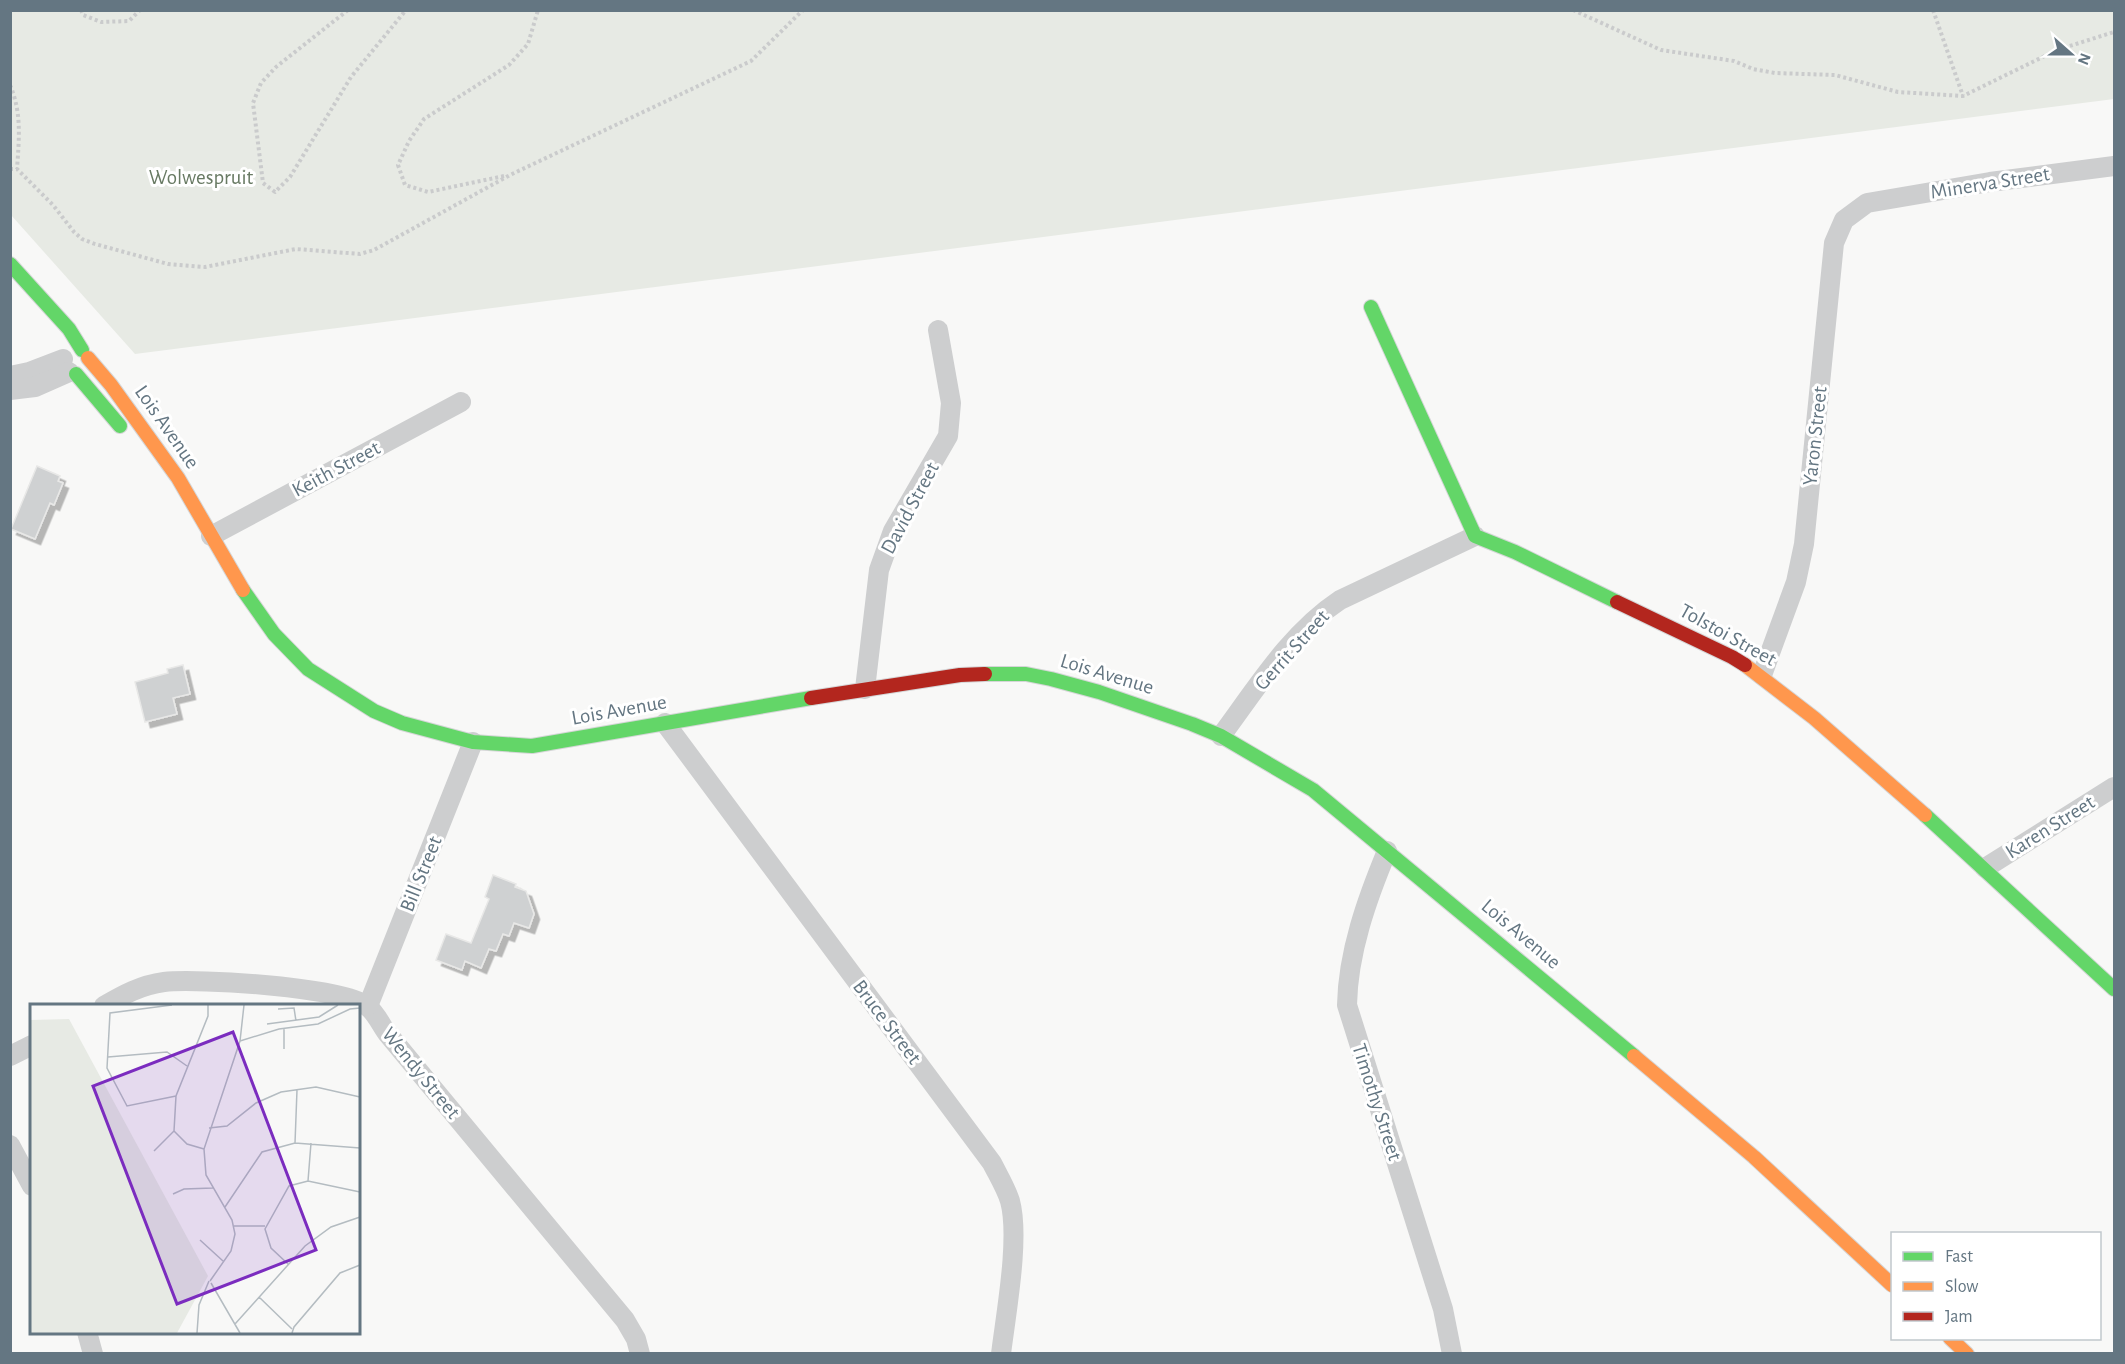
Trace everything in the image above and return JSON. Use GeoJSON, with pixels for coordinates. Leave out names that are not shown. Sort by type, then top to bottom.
{"type":"FeatureCollection","features":[{"type":"Feature","properties":{"kind":"street","name":"Minerva Street"},"geometry":{"type":"LineString","coordinates":[[1867,203],[1990,182],[2115,166]]}},
{"type":"Feature","properties":{"kind":"street","name":"Yaron Street"},"geometry":{"type":"LineString","coordinates":[[1762,675],[1796,582],[1804,543],[1834,243],[1844,220],[1867,203]]}},
{"type":"Feature","properties":{"kind":"street","name":"Lois Avenue"},"geometry":{"type":"LineString","coordinates":[[10,264],[69,329],[85,354],[111,385],[178,478],[235,578],[274,634],[308,669],[374,711],[402,723],[473,742],[532,746],[865,689],[960,675],[993,673],[1026,674],[1099,692],[1192,724],[1221,736],[1313,790],[1754,1157],[1891,1283]]}},
{"type":"Feature","properties":{"kind":"street"},"geometry":{"type":"LineString","coordinates":[[1371,307],[1475,537]]}},
{"type":"Feature","properties":{"kind":"street","name":"David Street"},"geometry":{"type":"LineString","coordinates":[[865,689],[879,570],[893,531],[948,436],[951,403],[938,330]]}},
{"type":"Feature","properties":{"kind":"street"},"geometry":{"type":"LineString","coordinates":[[10,376],[66,362],[86,369],[85,354],[72,349],[66,362],[35,387],[10,390]]}},
{"type":"Feature","properties":{"kind":"street","name":"Lois Avenue"},"geometry":{"type":"LineString","coordinates":[[66,362],[128,436]]}},
{"type":"Feature","properties":{"kind":"street","name":"Keith Street"},"geometry":{"type":"LineString","coordinates":[[208,531],[461,402]]}},
{"type":"Feature","properties":{"kind":"street","name":"Lois Avenue"},"geometry":{"type":"LineString","coordinates":[[172,497],[208,531]]}},
{"type":"Feature","properties":{"kind":"street","name":"Tolstoi Street"},"geometry":{"type":"LineString","coordinates":[[1475,537],[1515,552],[1711,646],[1762,675],[1799,703],[1985,868],[2115,989]]}},
{"type":"Feature","properties":{"kind":"street","name":"Gerrit Street"},"geometry":{"type":"LineString","coordinates":[[1221,736],[1263,679],[1321,612],[1340,600],[1475,537]]}},
{"type":"Feature","properties":{"kind":"street","name":"Bruce Street"},"geometry":{"type":"LineString","coordinates":[[665,723],[992,1163],[1010,1202],[1013,1219],[1013,1247],[1001,1353]]}},
{"type":"Feature","properties":{"kind":"street","name":"Bill Street"},"geometry":{"type":"LineString","coordinates":[[368,1006],[473,742]]}},
{"type":"Feature","properties":{"kind":"street","name":"Karen Street"},"geometry":{"type":"LineString","coordinates":[[1985,868],[2115,787]]}},
{"type":"Feature","properties":{"kind":"street","name":"Timothy Street"},"geometry":{"type":"LineString","coordinates":[[1387,851],[1373,886],[1350,966],[1347,1005],[1443,1309],[1452,1353]]}},
{"type":"Feature","properties":{"kind":"street","name":"Wendy Street"},"geometry":{"type":"LineString","coordinates":[[106,1004],[131,990],[163,982],[210,981],[278,986],[345,996],[368,1006],[387,1033],[625,1320],[636,1339],[640,1353]]}},
{"type":"Feature","properties":{"kind":"street"},"geometry":{"type":"LineString","coordinates":[[10,1056],[30,1046]]}},
{"type":"Feature","properties":{"kind":"street"},"geometry":{"type":"LineString","coordinates":[[10,1145],[30,1182]]}},
{"type":"Feature","properties":{"kind":"street"},"geometry":{"type":"LineString","coordinates":[[88,1334],[93,1353]]}},
{"type":"Feature","properties":{"kind":"street"},"geometry":{"type":"LineString","coordinates":[[1952,1340],[1967,1353]]}},
{"type":"Feature","properties":{"kind":"path"},"geometry":{"type":"LineString","coordinates":[[81,10],[83,15],[101,21],[129,21],[140,10]]}},
{"type":"Feature","properties":{"kind":"path"},"geometry":{"type":"LineString","coordinates":[[348,10],[276,67],[261,83],[253,103],[263,183],[275,192],[290,177],[351,77],[406,10]]}},
{"type":"Feature","properties":{"kind":"path"},"geometry":{"type":"LineString","coordinates":[[510,174],[428,192],[405,185],[398,165],[409,141],[424,119],[509,65],[528,44],[538,10]]}},
{"type":"Feature","properties":{"kind":"path"},"geometry":{"type":"LineString","coordinates":[[10,169],[17,169],[82,238],[95,244],[168,264],[205,267],[296,249],[360,254],[374,250],[510,174],[751,61],[803,10]]}},
{"type":"Feature","properties":{"kind":"path"},"geometry":{"type":"LineString","coordinates":[[1573,10],[1661,50],[1734,61],[1753,69],[1775,73],[1835,75],[1898,92],[1963,96],[2057,50],[2115,32]]}},
{"type":"Feature","properties":{"kind":"path"},"geometry":{"type":"LineString","coordinates":[[1933,10],[1963,96]]}},
{"type":"Feature","properties":{"kind":"path"},"geometry":{"type":"LineString","coordinates":[[10,85],[20,117],[17,169]]}},
{"type":"Feature","properties":{"kind":"green space","name":"Wolwespruit"},"geometry":{"type":"Polygon","coordinates":[[[2114,10],[2114,99],[135,354],[11,215],[11,11],[2114,10]]]}},
{"type":"Feature","properties":{"kind":"building"},"geometry":{"type":"Polygon","coordinates":[[[37,466],[60,476],[58,481],[63,483],[54,505],[50,503],[35,539],[11,529],[37,466]]]}},
{"type":"Feature","properties":{"kind":"building"},"geometry":{"type":"Polygon","coordinates":[[[183,665],[190,694],[173,698],[177,714],[145,722],[135,682],[168,673],[167,669],[183,665]]]}},
{"type":"Feature","properties":{"kind":"building"},"geometry":{"type":"Polygon","coordinates":[[[493,875],[516,884],[515,887],[526,891],[534,914],[529,928],[514,923],[509,936],[503,934],[496,951],[489,949],[481,968],[465,961],[462,970],[436,960],[446,934],[471,943],[489,899],[485,897],[493,875]]]}},
{"type":"Feature","properties":{"kind":"traffic: fast"},"geometry":{"type":"LineString","coordinates":[[10,264],[69,329],[82,350]]}},
{"type":"Feature","properties":{"kind":"traffic: fast"},"geometry":{"type":"LineString","coordinates":[[1371,307],[1475,536],[1515,552],[1617,602]]}},
{"type":"Feature","properties":{"kind":"traffic: fast"},"geometry":{"type":"LineString","coordinates":[[76,374],[120,426]]}},
{"type":"Feature","properties":{"kind":"traffic: fast"},"geometry":{"type":"LineString","coordinates":[[243,590],[274,634],[308,669],[374,711],[402,723],[473,742],[532,746],[811,698]]}},
{"type":"Feature","properties":{"kind":"traffic: fast"},"geometry":{"type":"LineString","coordinates":[[985,674],[1026,674],[1051,679],[1099,692],[1192,724],[1221,736],[1313,790],[1634,1056]]}},
{"type":"Feature","properties":{"kind":"traffic: fast"},"geometry":{"type":"LineString","coordinates":[[1925,815],[2114,989]]}},
{"type":"Feature","properties":{"kind":"traffic: slow"},"geometry":{"type":"LineString","coordinates":[[88,358],[111,385],[178,478],[243,590]]}},
{"type":"Feature","properties":{"kind":"traffic: slow"},"geometry":{"type":"LineString","coordinates":[[1745,665],[1814,718],[1925,815]]}},
{"type":"Feature","properties":{"kind":"traffic: slow"},"geometry":{"type":"LineString","coordinates":[[1634,1056],[1754,1157],[1891,1284]]}},
{"type":"Feature","properties":{"kind":"traffic: slow"},"geometry":{"type":"LineString","coordinates":[[1952,1340],[1967,1354]]}},
{"type":"Feature","properties":{"kind":"traffic: jam"},"geometry":{"type":"LineString","coordinates":[[1617,602],[1745,665]]}},
{"type":"Feature","properties":{"kind":"traffic: jam"},"geometry":{"type":"LineString","coordinates":[[811,698],[960,675],[985,674]]}}]}
